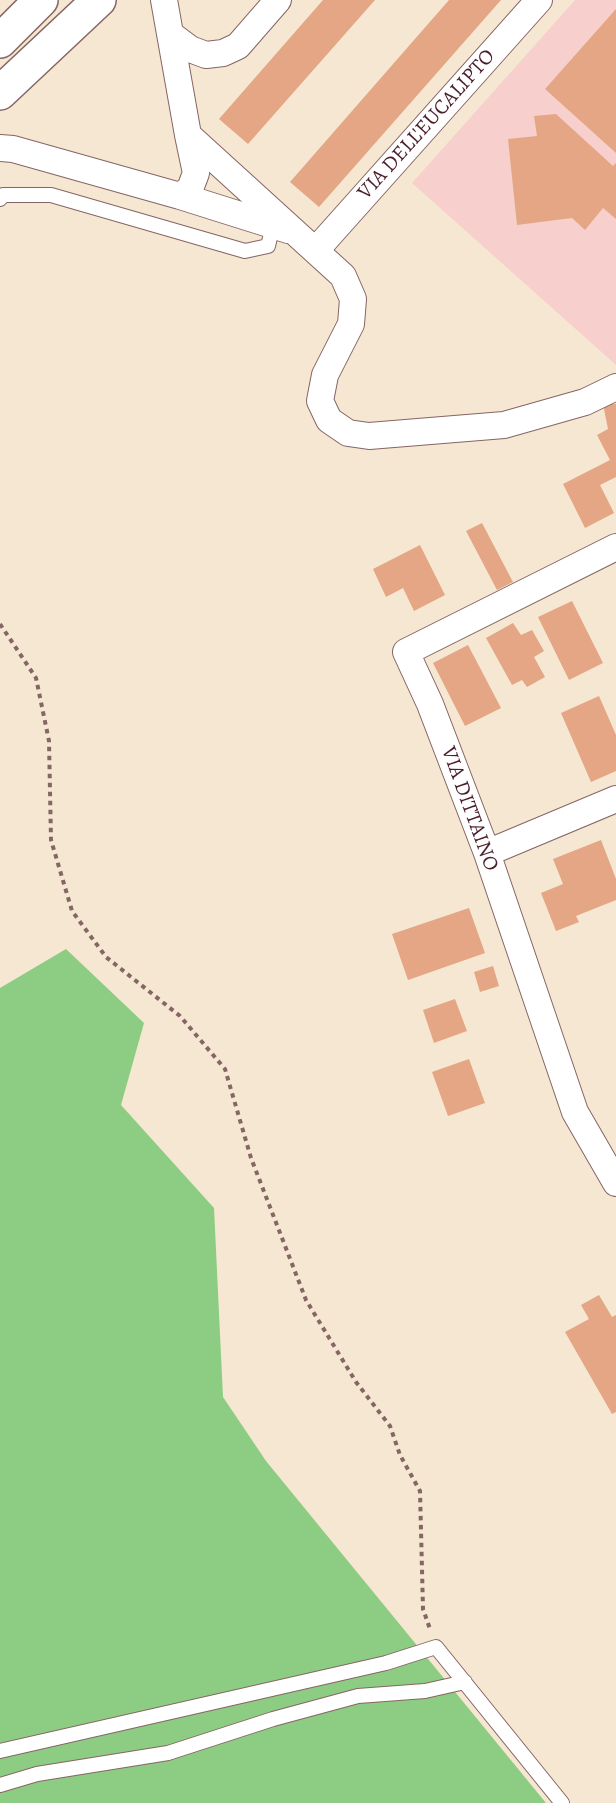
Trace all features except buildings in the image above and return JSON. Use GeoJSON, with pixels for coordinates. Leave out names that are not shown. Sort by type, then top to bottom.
{"type":"FeatureCollection","features":[{"type":"Feature","properties":{"kind":"main road"},"geometry":{"type":"LineString","coordinates":[[0,41],[41,0]]}},
{"type":"Feature","properties":{"kind":"main road"},"geometry":{"type":"LineString","coordinates":[[0,93],[99,0]]}},
{"type":"Feature","properties":{"kind":"street"},"geometry":{"type":"LineString","coordinates":[[164,0],[196,173],[190,189],[180,196]]}},
{"type":"Feature","properties":{"kind":"street"},"geometry":{"type":"LineString","coordinates":[[170,34],[190,49],[206,55],[223,53],[238,46],[278,0]]}},
{"type":"Feature","properties":{"kind":"street","name":"VIA DELL'EUCALIPTO"},"geometry":{"type":"LineString","coordinates":[[316,250],[539,0]]}},
{"type":"Feature","properties":{"kind":"street"},"geometry":{"type":"LineString","coordinates":[[188,135],[285,229],[316,250],[343,276],[353,299],[351,324],[325,375],[320,401],[329,420],[348,433],[369,436],[504,425],[585,402],[616,387]]}},
{"type":"Feature","properties":{"kind":"street"},"geometry":{"type":"LineString","coordinates":[[0,148],[13,148],[285,229]]}},
{"type":"Feature","properties":{"kind":"street","name":"VIA DITTAINO"},"geometry":{"type":"LineString","coordinates":[[616,547],[406,652],[430,704],[487,853],[575,1112],[616,1183]]}},
{"type":"Feature","properties":{"kind":"street"},"geometry":{"type":"LineString","coordinates":[[487,853],[616,799]]}},
{"type":"Feature","properties":{"kind":"lane"},"geometry":{"type":"LineString","coordinates":[[0,199],[3,195],[51,195],[245,251],[268,246],[285,229]]}},
{"type":"Feature","properties":{"kind":"lane"},"geometry":{"type":"LineString","coordinates":[[0,1751],[375,1666],[436,1647],[562,1803]]}},
{"type":"Feature","properties":{"kind":"lane"},"geometry":{"type":"LineString","coordinates":[[0,1785],[37,1774],[168,1754],[273,1719],[358,1696],[426,1691],[465,1682]]}},
{"type":"Feature","properties":{"kind":"path"},"geometry":{"type":"LineString","coordinates":[[0,624],[36,678],[49,741],[51,840],[72,911],[106,957],[180,1016],[225,1069],[252,1158],[306,1300],[356,1382],[390,1426],[400,1455],[420,1491],[423,1609],[436,1647]]}},
{"type":"Feature","properties":{"kind":"shaded area"},"geometry":{"type":"Polygon","coordinates":[[[575,0],[616,0],[616,365],[412,183],[575,0]]]}},
{"type":"Feature","properties":{"kind":"green space"},"geometry":{"type":"Polygon","coordinates":[[[66,949],[144,1023],[121,1105],[214,1208],[223,1397],[266,1461],[546,1803],[0,1803],[0,988],[66,949]]]}}]}
